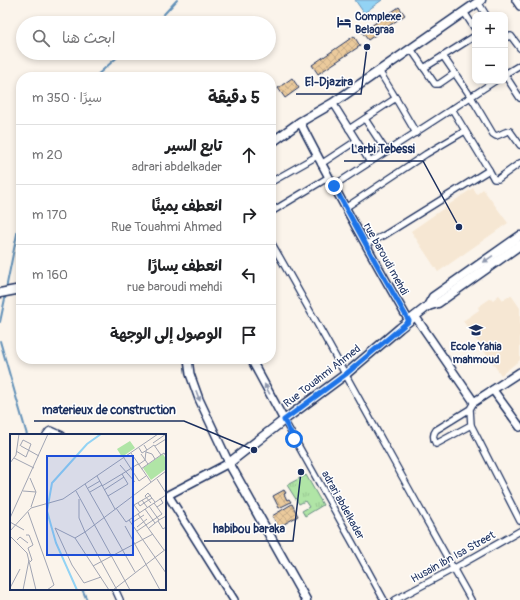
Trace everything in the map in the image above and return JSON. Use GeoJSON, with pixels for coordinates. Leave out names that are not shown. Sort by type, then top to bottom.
{"type":"FeatureCollection","features":[{"type":"Feature","properties":{"kind":"main road"},"geometry":{"type":"LineString","coordinates":[[276,139],[300,122],[333,103],[480,1]]}},
{"type":"Feature","properties":{"kind":"main road"},"geometry":{"type":"LineString","coordinates":[[428,306],[433,297],[520,236]]}},
{"type":"Feature","properties":{"kind":"main road"},"geometry":{"type":"LineString","coordinates":[[428,306],[438,303],[520,245]]}},
{"type":"Feature","properties":{"kind":"main road"},"geometry":{"type":"LineString","coordinates":[[0,293],[16,290]]}},
{"type":"Feature","properties":{"kind":"main road","name":"Rue Touahmi Ahmed"},"geometry":{"type":"LineString","coordinates":[[229,463],[346,374],[428,306]]}},
{"type":"Feature","properties":{"kind":"main road"},"geometry":{"type":"LineString","coordinates":[[229,463],[306,600]]}},
{"type":"Feature","properties":{"kind":"street"},"geometry":{"type":"LineString","coordinates":[[516,0],[520,6]]}},
{"type":"Feature","properties":{"kind":"street"},"geometry":{"type":"LineString","coordinates":[[480,1],[485,12]]}},
{"type":"Feature","properties":{"kind":"street"},"geometry":{"type":"LineString","coordinates":[[464,12],[472,25]]}},
{"type":"Feature","properties":{"kind":"street"},"geometry":{"type":"LineString","coordinates":[[508,37],[512,36],[520,48]]}},
{"type":"Feature","properties":{"kind":"street"},"geometry":{"type":"LineString","coordinates":[[424,68],[472,38]]}},
{"type":"Feature","properties":{"kind":"street"},"geometry":{"type":"LineString","coordinates":[[411,49],[436,84],[439,84],[455,73]]}},
{"type":"Feature","properties":{"kind":"street"},"geometry":{"type":"LineString","coordinates":[[443,56],[471,97],[494,135],[498,136],[510,131],[520,145]]}},
{"type":"Feature","properties":{"kind":"street"},"geometry":{"type":"LineString","coordinates":[[508,73],[520,65]]}},
{"type":"Feature","properties":{"kind":"street"},"geometry":{"type":"LineString","coordinates":[[379,71],[416,133]]}},
{"type":"Feature","properties":{"kind":"street"},"geometry":{"type":"LineString","coordinates":[[508,80],[520,98]]}},
{"type":"Feature","properties":{"kind":"street"},"geometry":{"type":"LineString","coordinates":[[334,186],[490,84]]}},
{"type":"Feature","properties":{"kind":"street"},"geometry":{"type":"LineString","coordinates":[[349,129],[396,98]]}},
{"type":"Feature","properties":{"kind":"street"},"geometry":{"type":"LineString","coordinates":[[333,103],[370,162]]}},
{"type":"Feature","properties":{"kind":"street"},"geometry":{"type":"LineString","coordinates":[[452,109],[494,179],[498,179],[520,163]]}},
{"type":"Feature","properties":{"kind":"street"},"geometry":{"type":"LineString","coordinates":[[365,118],[386,151]]}},
{"type":"Feature","properties":{"kind":"street","name":"rue baroudi mehdi"},"geometry":{"type":"LineString","coordinates":[[300,122],[345,208],[412,319],[474,402]]}},
{"type":"Feature","properties":{"kind":"street"},"geometry":{"type":"LineString","coordinates":[[345,208],[426,154],[465,131]]}},
{"type":"Feature","properties":{"kind":"street"},"geometry":{"type":"LineString","coordinates":[[321,164],[356,141]]}},
{"type":"Feature","properties":{"kind":"street"},"geometry":{"type":"LineString","coordinates":[[276,179],[317,156]]}},
{"type":"Feature","properties":{"kind":"street"},"geometry":{"type":"LineString","coordinates":[[366,244],[383,236],[489,170]]}},
{"type":"Feature","properties":{"kind":"street"},"geometry":{"type":"LineString","coordinates":[[276,209],[329,177]]}},
{"type":"Feature","properties":{"kind":"street"},"geometry":{"type":"LineString","coordinates":[[276,251],[471,600]]}},
{"type":"Feature","properties":{"kind":"street"},"geometry":{"type":"LineString","coordinates":[[189,364],[190,374],[199,399],[229,463],[166,494],[234,600]]}},
{"type":"Feature","properties":{"kind":"street"},"geometry":{"type":"LineString","coordinates":[[254,364],[284,420]]}},
{"type":"Feature","properties":{"kind":"street"},"geometry":{"type":"LineString","coordinates":[[471,425],[436,444],[433,434],[436,430],[470,409],[474,402],[520,372]]}},
{"type":"Feature","properties":{"kind":"street"},"geometry":{"type":"LineString","coordinates":[[493,390],[520,427]]}},
{"type":"Feature","properties":{"kind":"street"},"geometry":{"type":"LineString","coordinates":[[470,409],[471,425],[520,521]]}},
{"type":"Feature","properties":{"kind":"street","name":"adrari abdelkader"},"geometry":{"type":"LineString","coordinates":[[284,420],[384,600]]}},
{"type":"Feature","properties":{"kind":"street"},"geometry":{"type":"LineString","coordinates":[[47,434],[51,430],[60,434]]}},
{"type":"Feature","properties":{"kind":"street","name":"Husain ibn Isa Street"},"geometry":{"type":"LineString","coordinates":[[395,600],[520,532]]}},
{"type":"Feature","properties":{"kind":"street"},"geometry":{"type":"LineString","coordinates":[[115,590],[120,600]]}},
{"type":"Feature","properties":{"kind":"shaded area"},"geometry":{"type":"Polygon","coordinates":[[[473,188],[477,194],[483,189],[508,223],[438,272],[411,231],[473,188]]]}},
{"type":"Feature","properties":{"kind":"shaded area"},"geometry":{"type":"Polygon","coordinates":[[[499,295],[503,300],[511,295],[520,308],[520,360],[501,375],[463,321],[479,310],[478,307],[491,298],[493,300],[499,295]]]}},
{"type":"Feature","properties":{"kind":"green space"},"geometry":{"type":"Polygon","coordinates":[[[306,475],[323,505],[305,516],[302,511],[309,507],[305,501],[299,504],[287,485],[306,475]]]}},
{"type":"Feature","properties":{"kind":"water"},"geometry":{"type":"Polygon","coordinates":[[[355,0],[382,0],[364,13],[355,0]]]}},
{"type":"Feature","properties":{"kind":"building"},"geometry":{"type":"Polygon","coordinates":[[[399,7],[405,15],[368,40],[362,32],[399,7]]]}},
{"type":"Feature","properties":{"kind":"building"},"geometry":{"type":"Polygon","coordinates":[[[354,36],[360,46],[318,74],[312,65],[354,36]]]}},
{"type":"Feature","properties":{"kind":"building"},"geometry":{"type":"Polygon","coordinates":[[[292,78],[299,88],[285,98],[278,88],[292,78]]]}},
{"type":"Feature","properties":{"kind":"building"},"geometry":{"type":"Polygon","coordinates":[[[284,490],[287,500],[289,499],[291,502],[279,508],[273,496],[284,490]]]}},
{"type":"Feature","properties":{"kind":"building"},"geometry":{"type":"Polygon","coordinates":[[[292,504],[298,516],[279,527],[272,516],[292,504]]]}},
{"type":"Feature","properties":{"kind":"waterway"},"geometry":{"type":"LineString","coordinates":[[162,16],[177,0]]}},
{"type":"Feature","properties":{"kind":"waterway"},"geometry":{"type":"LineString","coordinates":[[101,72],[114,60]]}},
{"type":"Feature","properties":{"kind":"waterway"},"geometry":{"type":"LineString","coordinates":[[6,289],[16,239]]}},
{"type":"Feature","properties":{"kind":"waterway"},"geometry":{"type":"LineString","coordinates":[[0,322],[6,294]]}},
{"type":"Feature","properties":{"kind":"waterway"},"geometry":{"type":"LineString","coordinates":[[0,341],[27,434]]}},
{"type":"Feature","properties":{"kind":"waterway"},"geometry":{"type":"LineString","coordinates":[[82,590],[87,600]]}},
{"type":"Feature","properties":{"kind":"place","name":"Complexe Belagraa"},"geometry":{"type":"Point","coordinates":[344,22]}},
{"type":"Feature","properties":{"kind":"place","name":"El-Djazira"},"geometry":{"type":"Point","coordinates":[367,47]}},
{"type":"Feature","properties":{"kind":"place","name":"Larbi Tebessi"},"geometry":{"type":"Point","coordinates":[459,227]}},
{"type":"Feature","properties":{"kind":"place","name":"Ecole Yahia mahmoud"},"geometry":{"type":"Point","coordinates":[476,330]}},
{"type":"Feature","properties":{"kind":"place","name":"materieux de construction"},"geometry":{"type":"Point","coordinates":[254,450]}},
{"type":"Feature","properties":{"kind":"place","name":"habibou baraka"},"geometry":{"type":"Point","coordinates":[301,472]}},
{"type":"Feature","properties":{"kind":"route"},"geometry":{"type":"LineString","coordinates":[[294,439],[284,420],[346,374],[409,321],[334,186]]}}]}
